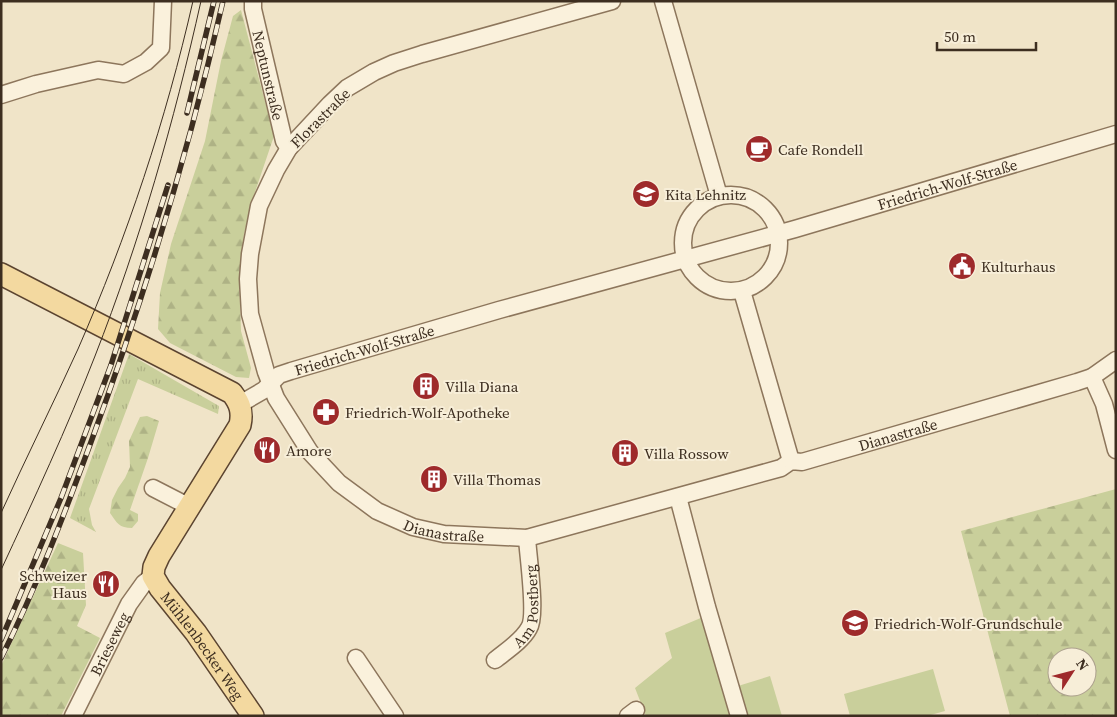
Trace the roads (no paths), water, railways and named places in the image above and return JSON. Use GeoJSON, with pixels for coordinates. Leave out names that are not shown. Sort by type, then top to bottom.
{"type":"FeatureCollection","features":[{"type":"Feature","properties":{"kind":"main road"},"geometry":{"type":"LineString","coordinates":[[1,274],[232,393],[240,404],[242,417],[240,425],[159,556],[154,567],[153,576]]}},
{"type":"Feature","properties":{"kind":"main road","name":"Mühlenbecker Weg"},"geometry":{"type":"LineString","coordinates":[[153,576],[160,588],[196,633],[253,716]]}},
{"type":"Feature","properties":{"kind":"street"},"geometry":{"type":"LineString","coordinates":[[1,95],[36,84],[98,70],[124,74],[146,62],[161,48],[163,1]]}},
{"type":"Feature","properties":{"kind":"street","name":"Neptunstraße"},"geometry":{"type":"LineString","coordinates":[[254,1],[253,9],[264,60],[284,141],[289,148]]}},
{"type":"Feature","properties":{"kind":"street","name":"Florastraße"},"geometry":{"type":"LineString","coordinates":[[270,384],[250,314],[248,279],[250,254],[259,206],[289,148],[347,88],[374,72],[413,57],[612,1]]}},
{"type":"Feature","properties":{"kind":"street"},"geometry":{"type":"LineString","coordinates":[[663,1],[719,196]]}},
{"type":"Feature","properties":{"kind":"street","name":"Friedrich-Wolf-Straße"},"geometry":{"type":"LineString","coordinates":[[240,404],[264,390],[280,376],[291,371],[499,310],[779,233],[1116,134]]}},
{"type":"Feature","properties":{"kind":"street"},"geometry":{"type":"LineString","coordinates":[[737,195],[754,200],[774,219],[779,233],[778,257],[772,269],[764,279],[742,291],[730,292],[708,286],[698,279],[685,258],[683,246],[684,233],[688,220],[706,202],[719,196],[737,195]]}},
{"type":"Feature","properties":{"kind":"street"},"geometry":{"type":"LineString","coordinates":[[742,291],[791,460]]}},
{"type":"Feature","properties":{"kind":"street","name":"Dianastraße"},"geometry":{"type":"LineString","coordinates":[[270,384],[276,398],[310,452],[339,483],[378,511],[412,527],[444,534],[527,538],[781,468],[791,460],[802,462],[1092,377],[1116,360]]}},
{"type":"Feature","properties":{"kind":"street"},"geometry":{"type":"LineString","coordinates":[[1092,377],[1104,404],[1116,450]]}},
{"type":"Feature","properties":{"kind":"street"},"geometry":{"type":"LineString","coordinates":[[153,488],[180,500],[190,507]]}},
{"type":"Feature","properties":{"kind":"street"},"geometry":{"type":"LineString","coordinates":[[678,496],[739,716]]}},
{"type":"Feature","properties":{"kind":"street","name":"Am Postberg"},"geometry":{"type":"LineString","coordinates":[[495,660],[526,633],[531,626],[533,614],[527,538]]}},
{"type":"Feature","properties":{"kind":"street","name":"Brieseweg"},"geometry":{"type":"LineString","coordinates":[[73,716],[129,604],[144,583],[153,576]]}},
{"type":"Feature","properties":{"kind":"street"},"geometry":{"type":"LineString","coordinates":[[356,658],[395,716]]}},
{"type":"Feature","properties":{"kind":"tram line"},"geometry":{"type":"LineString","coordinates":[[1,513],[78,349],[113,264],[158,134],[193,1]]}},
{"type":"Feature","properties":{"kind":"tram line"},"geometry":{"type":"LineString","coordinates":[[1,570],[73,410],[127,269],[155,181],[201,1]]}},
{"type":"Feature","properties":{"kind":"railway"},"geometry":{"type":"LineString","coordinates":[[187,113],[214,1]]}},
{"type":"Feature","properties":{"kind":"railway"},"geometry":{"type":"LineString","coordinates":[[1,658],[38,579],[60,524],[129,333],[180,168],[223,1]]}},
{"type":"Feature","properties":{"kind":"railway"},"geometry":{"type":"LineString","coordinates":[[1,640],[61,498],[111,365],[168,185]]}},
{"type":"Feature","properties":{"kind":"place","name":"Cafe Rondell"},"geometry":{"type":"Point","coordinates":[759,149]}},
{"type":"Feature","properties":{"kind":"place","name":"Kita Lehnitz"},"geometry":{"type":"Point","coordinates":[646,194]}},
{"type":"Feature","properties":{"kind":"place","name":"Kulturhaus"},"geometry":{"type":"Point","coordinates":[962,266]}},
{"type":"Feature","properties":{"kind":"place","name":"Villa Diana"},"geometry":{"type":"Point","coordinates":[426,386]}},
{"type":"Feature","properties":{"kind":"place","name":"Friedrich-Wolf-Apotheke"},"geometry":{"type":"Point","coordinates":[326,412]}},
{"type":"Feature","properties":{"kind":"place","name":"Amore"},"geometry":{"type":"Point","coordinates":[267,450]}},
{"type":"Feature","properties":{"kind":"place","name":"Villa Rossow"},"geometry":{"type":"Point","coordinates":[625,453]}},
{"type":"Feature","properties":{"kind":"place","name":"Villa Thomas"},"geometry":{"type":"Point","coordinates":[434,479]}},
{"type":"Feature","properties":{"kind":"place","name":"Schweizer Haus"},"geometry":{"type":"Point","coordinates":[106,584]}},
{"type":"Feature","properties":{"kind":"place","name":"Friedrich-Wolf-Grundschule"},"geometry":{"type":"Point","coordinates":[855,623]}}]}
